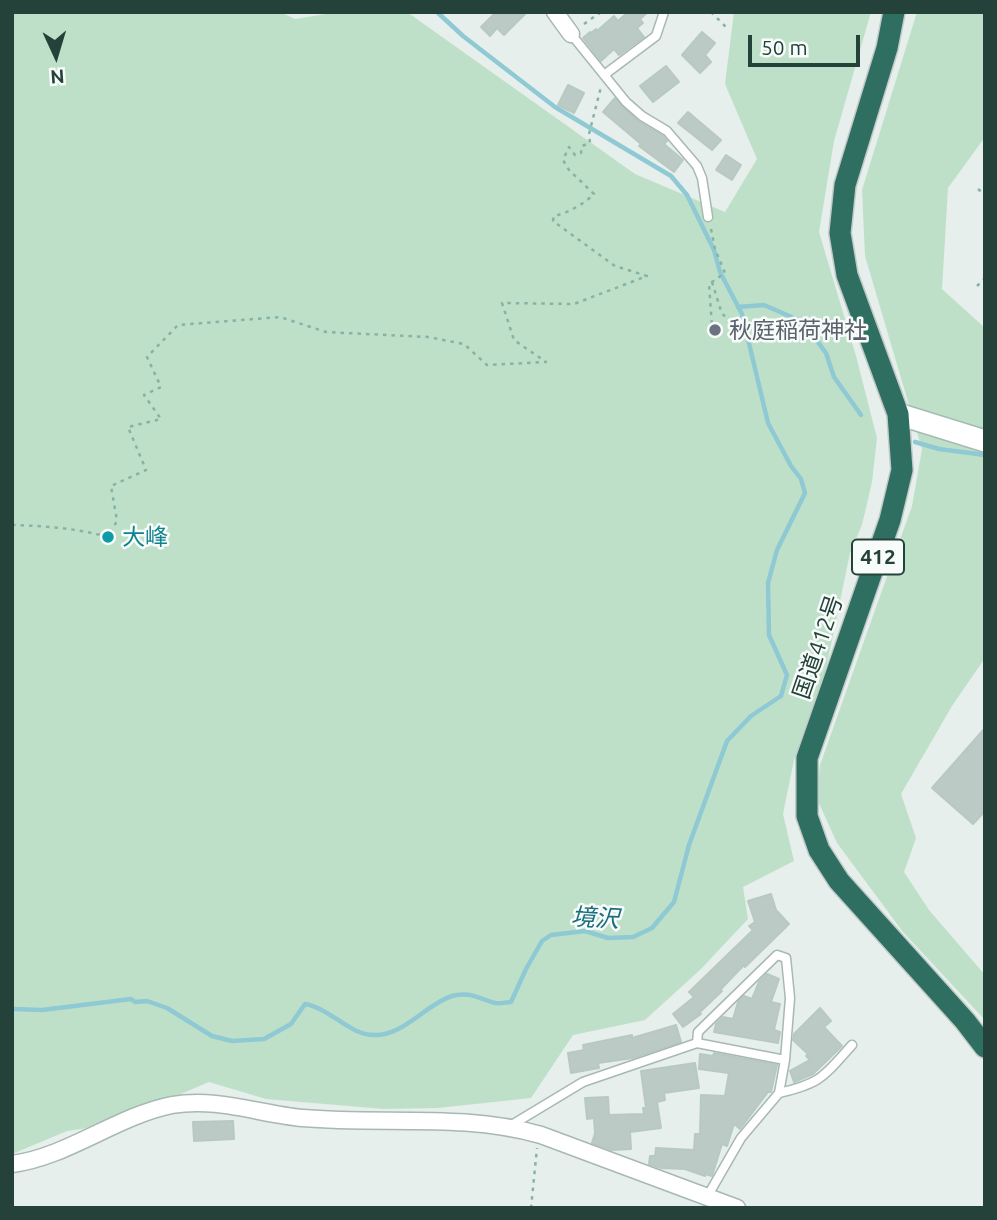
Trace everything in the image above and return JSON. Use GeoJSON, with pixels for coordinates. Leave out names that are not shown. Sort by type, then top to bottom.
{"type":"FeatureCollection","features":[{"type":"Feature","properties":{"kind":"highway","name":"国道412号"},"geometry":{"type":"LineString","coordinates":[[894,12],[887,48],[845,185],[840,233],[846,275],[898,414],[902,470],[890,520],[807,758],[807,816],[819,850],[839,881],[965,1021],[985,1047]]}},
{"type":"Feature","properties":{"kind":"street"},"geometry":{"type":"LineString","coordinates":[[555,12],[571,34]]}},
{"type":"Feature","properties":{"kind":"street"},"geometry":{"type":"LineString","coordinates":[[898,414],[985,441]]}},
{"type":"Feature","properties":{"kind":"street"},"geometry":{"type":"LineString","coordinates":[[12,1164],[40,1157],[145,1112],[188,1103],[230,1105],[303,1118],[474,1122],[510,1126],[737,1208]]}},
{"type":"Feature","properties":{"kind":"lane"},"geometry":{"type":"LineString","coordinates":[[603,79],[656,36],[664,12]]}},
{"type":"Feature","properties":{"kind":"lane"},"geometry":{"type":"LineString","coordinates":[[571,34],[603,79],[642,116],[667,131],[698,166],[708,217]]}},
{"type":"Feature","properties":{"kind":"lane"},"geometry":{"type":"LineString","coordinates":[[697,1043],[698,1032],[777,955],[786,958],[790,998],[785,1060],[779,1093],[741,1138],[715,1202]]}},
{"type":"Feature","properties":{"kind":"lane"},"geometry":{"type":"LineString","coordinates":[[510,1126],[583,1082],[697,1043],[785,1060]]}},
{"type":"Feature","properties":{"kind":"lane"},"geometry":{"type":"LineString","coordinates":[[779,1093],[805,1087],[822,1078],[852,1045]]}},
{"type":"Feature","properties":{"kind":"path"},"geometry":{"type":"LineString","coordinates":[[571,34],[601,12]]}},
{"type":"Feature","properties":{"kind":"path"},"geometry":{"type":"LineString","coordinates":[[711,12],[728,29]]}},
{"type":"Feature","properties":{"kind":"path"},"geometry":{"type":"LineString","coordinates":[[12,525],[90,532],[108,537],[117,521],[111,486],[146,470],[128,428],[161,419],[144,395],[161,387],[148,357],[178,325],[280,317],[326,332],[428,337],[464,344],[486,365],[546,362],[514,340],[502,303],[574,304],[647,276],[615,266],[553,221],[554,216],[565,214],[573,207],[584,204],[594,194],[569,170],[563,160],[569,147],[575,155],[581,153],[582,146],[590,143],[589,134],[603,79]]}},
{"type":"Feature","properties":{"kind":"path"},"geometry":{"type":"LineString","coordinates":[[978,189],[985,195]]}},
{"type":"Feature","properties":{"kind":"path"},"geometry":{"type":"LineString","coordinates":[[708,217],[715,250],[725,273],[712,281],[708,290],[712,326]]}},
{"type":"Feature","properties":{"kind":"path"},"geometry":{"type":"LineString","coordinates":[[977,286],[985,278]]}},
{"type":"Feature","properties":{"kind":"path"},"geometry":{"type":"LineString","coordinates":[[712,281],[722,314],[740,327]]}},
{"type":"Feature","properties":{"kind":"path"},"geometry":{"type":"LineString","coordinates":[[531,1208],[536,1150],[541,1135]]}},
{"type":"Feature","properties":{"kind":"green space"},"geometry":{"type":"Polygon","coordinates":[[[12,12],[280,12],[295,19],[338,12],[407,12],[635,174],[725,212],[757,159],[725,84],[734,12],[871,12],[834,141],[819,232],[877,438],[872,482],[862,525],[850,553],[826,669],[794,760],[783,814],[794,861],[743,887],[748,919],[701,969],[645,1020],[573,1035],[531,1098],[438,1108],[384,1109],[266,1099],[209,1082],[108,1125],[67,1131],[12,1154],[12,12]]]}},
{"type":"Feature","properties":{"kind":"green space"},"geometry":{"type":"Polygon","coordinates":[[[917,12],[985,12],[985,137],[948,188],[942,289],[985,328],[985,658],[952,706],[901,794],[916,838],[904,872],[929,910],[985,975],[985,1020],[903,932],[837,843],[817,799],[820,765],[912,506],[922,449],[865,256],[862,190],[917,12]]]}},
{"type":"Feature","properties":{"kind":"building"},"geometry":{"type":"Polygon","coordinates":[[[496,12],[527,12],[504,35],[497,28],[490,36],[481,27],[496,12]]]}},
{"type":"Feature","properties":{"kind":"building"},"geometry":{"type":"Polygon","coordinates":[[[628,12],[648,12],[640,19],[643,23],[637,28],[644,37],[619,55],[614,49],[601,61],[583,38],[596,29],[597,31],[614,16],[618,21],[628,12]]]}},
{"type":"Feature","properties":{"kind":"building"},"geometry":{"type":"Polygon","coordinates":[[[702,32],[715,43],[705,55],[711,62],[700,73],[682,55],[702,32]]]}},
{"type":"Feature","properties":{"kind":"building"},"geometry":{"type":"Polygon","coordinates":[[[666,66],[679,82],[653,102],[640,86],[666,66]]]}},
{"type":"Feature","properties":{"kind":"building"},"geometry":{"type":"Polygon","coordinates":[[[568,85],[584,93],[574,113],[558,105],[568,85]]]}},
{"type":"Feature","properties":{"kind":"building"},"geometry":{"type":"Polygon","coordinates":[[[615,98],[638,121],[663,136],[667,141],[664,144],[683,160],[674,172],[639,146],[641,144],[603,112],[615,98]]]}},
{"type":"Feature","properties":{"kind":"building"},"geometry":{"type":"Polygon","coordinates":[[[688,112],[721,140],[712,150],[678,123],[688,112]]]}},
{"type":"Feature","properties":{"kind":"building"},"geometry":{"type":"Polygon","coordinates":[[[726,155],[741,165],[732,180],[716,170],[726,155]]]}},
{"type":"Feature","properties":{"kind":"building"},"geometry":{"type":"Polygon","coordinates":[[[985,728],[985,811],[973,824],[932,788],[985,728]]]}},
{"type":"Feature","properties":{"kind":"building"},"geometry":{"type":"Polygon","coordinates":[[[771,894],[776,910],[789,924],[745,967],[744,965],[699,1013],[701,1014],[683,1027],[673,1014],[694,997],[689,992],[753,930],[749,926],[755,922],[748,901],[771,894]]]}},
{"type":"Feature","properties":{"kind":"building"},"geometry":{"type":"Polygon","coordinates":[[[767,974],[779,979],[771,1002],[780,1004],[774,1030],[780,1032],[778,1043],[714,1032],[716,1024],[723,1017],[733,1019],[738,1002],[744,996],[752,999],[759,982],[767,974]]]}},
{"type":"Feature","properties":{"kind":"building"},"geometry":{"type":"Polygon","coordinates":[[[820,1008],[831,1021],[824,1027],[842,1046],[813,1074],[794,1082],[790,1071],[810,1060],[806,1056],[808,1054],[793,1040],[794,1034],[820,1008]]]}},
{"type":"Feature","properties":{"kind":"building"},"geometry":{"type":"Polygon","coordinates":[[[676,1025],[681,1042],[633,1058],[598,1063],[599,1068],[571,1073],[568,1053],[584,1050],[583,1045],[632,1035],[632,1038],[676,1025]]]}},
{"type":"Feature","properties":{"kind":"building"},"geometry":{"type":"Polygon","coordinates":[[[714,1053],[777,1065],[771,1092],[768,1092],[740,1129],[734,1124],[727,1146],[722,1144],[712,1176],[649,1164],[650,1156],[655,1156],[656,1148],[694,1150],[695,1134],[700,1134],[701,1095],[725,1096],[729,1073],[699,1069],[700,1054],[713,1056],[714,1053]]]}},
{"type":"Feature","properties":{"kind":"building"},"geometry":{"type":"Polygon","coordinates":[[[695,1063],[699,1088],[664,1093],[665,1100],[657,1102],[661,1128],[630,1132],[631,1149],[612,1150],[592,1143],[595,1133],[594,1118],[587,1119],[585,1098],[608,1097],[609,1115],[644,1114],[643,1108],[646,1108],[641,1071],[695,1063]]]}},
{"type":"Feature","properties":{"kind":"building"},"geometry":{"type":"Polygon","coordinates":[[[233,1121],[234,1139],[194,1141],[193,1122],[233,1121]]]}},
{"type":"Feature","properties":{"kind":"waterway","name":"境沢"},"geometry":{"type":"LineString","coordinates":[[12,1009],[42,1010],[131,999],[135,1002],[147,1001],[167,1008],[212,1036],[232,1041],[264,1039],[291,1024],[305,1004],[314,1006],[356,1031],[374,1035],[395,1030],[452,996],[464,994],[495,1003],[511,1002],[542,941],[551,935],[585,931],[608,938],[633,937],[652,928],[674,902],[689,845],[727,741],[751,716],[781,696],[787,675],[769,635],[768,583],[777,550],[805,493],[801,479],[768,423],[742,314],[720,272],[714,250],[687,195],[671,176],[555,107],[463,36],[437,12]]}},
{"type":"Feature","properties":{"kind":"waterway"},"geometry":{"type":"LineString","coordinates":[[738,307],[764,305],[803,322],[826,353],[834,377],[861,415]]}},
{"type":"Feature","properties":{"kind":"waterway"},"geometry":{"type":"LineString","coordinates":[[915,442],[939,449],[985,455]]}},
{"type":"Feature","properties":{"kind":"place","name":"秋庭稲荷神社"},"geometry":{"type":"Point","coordinates":[715,330]}},
{"type":"Feature","properties":{"kind":"place","name":"大峰"},"geometry":{"type":"Point","coordinates":[108,537]}}]}
